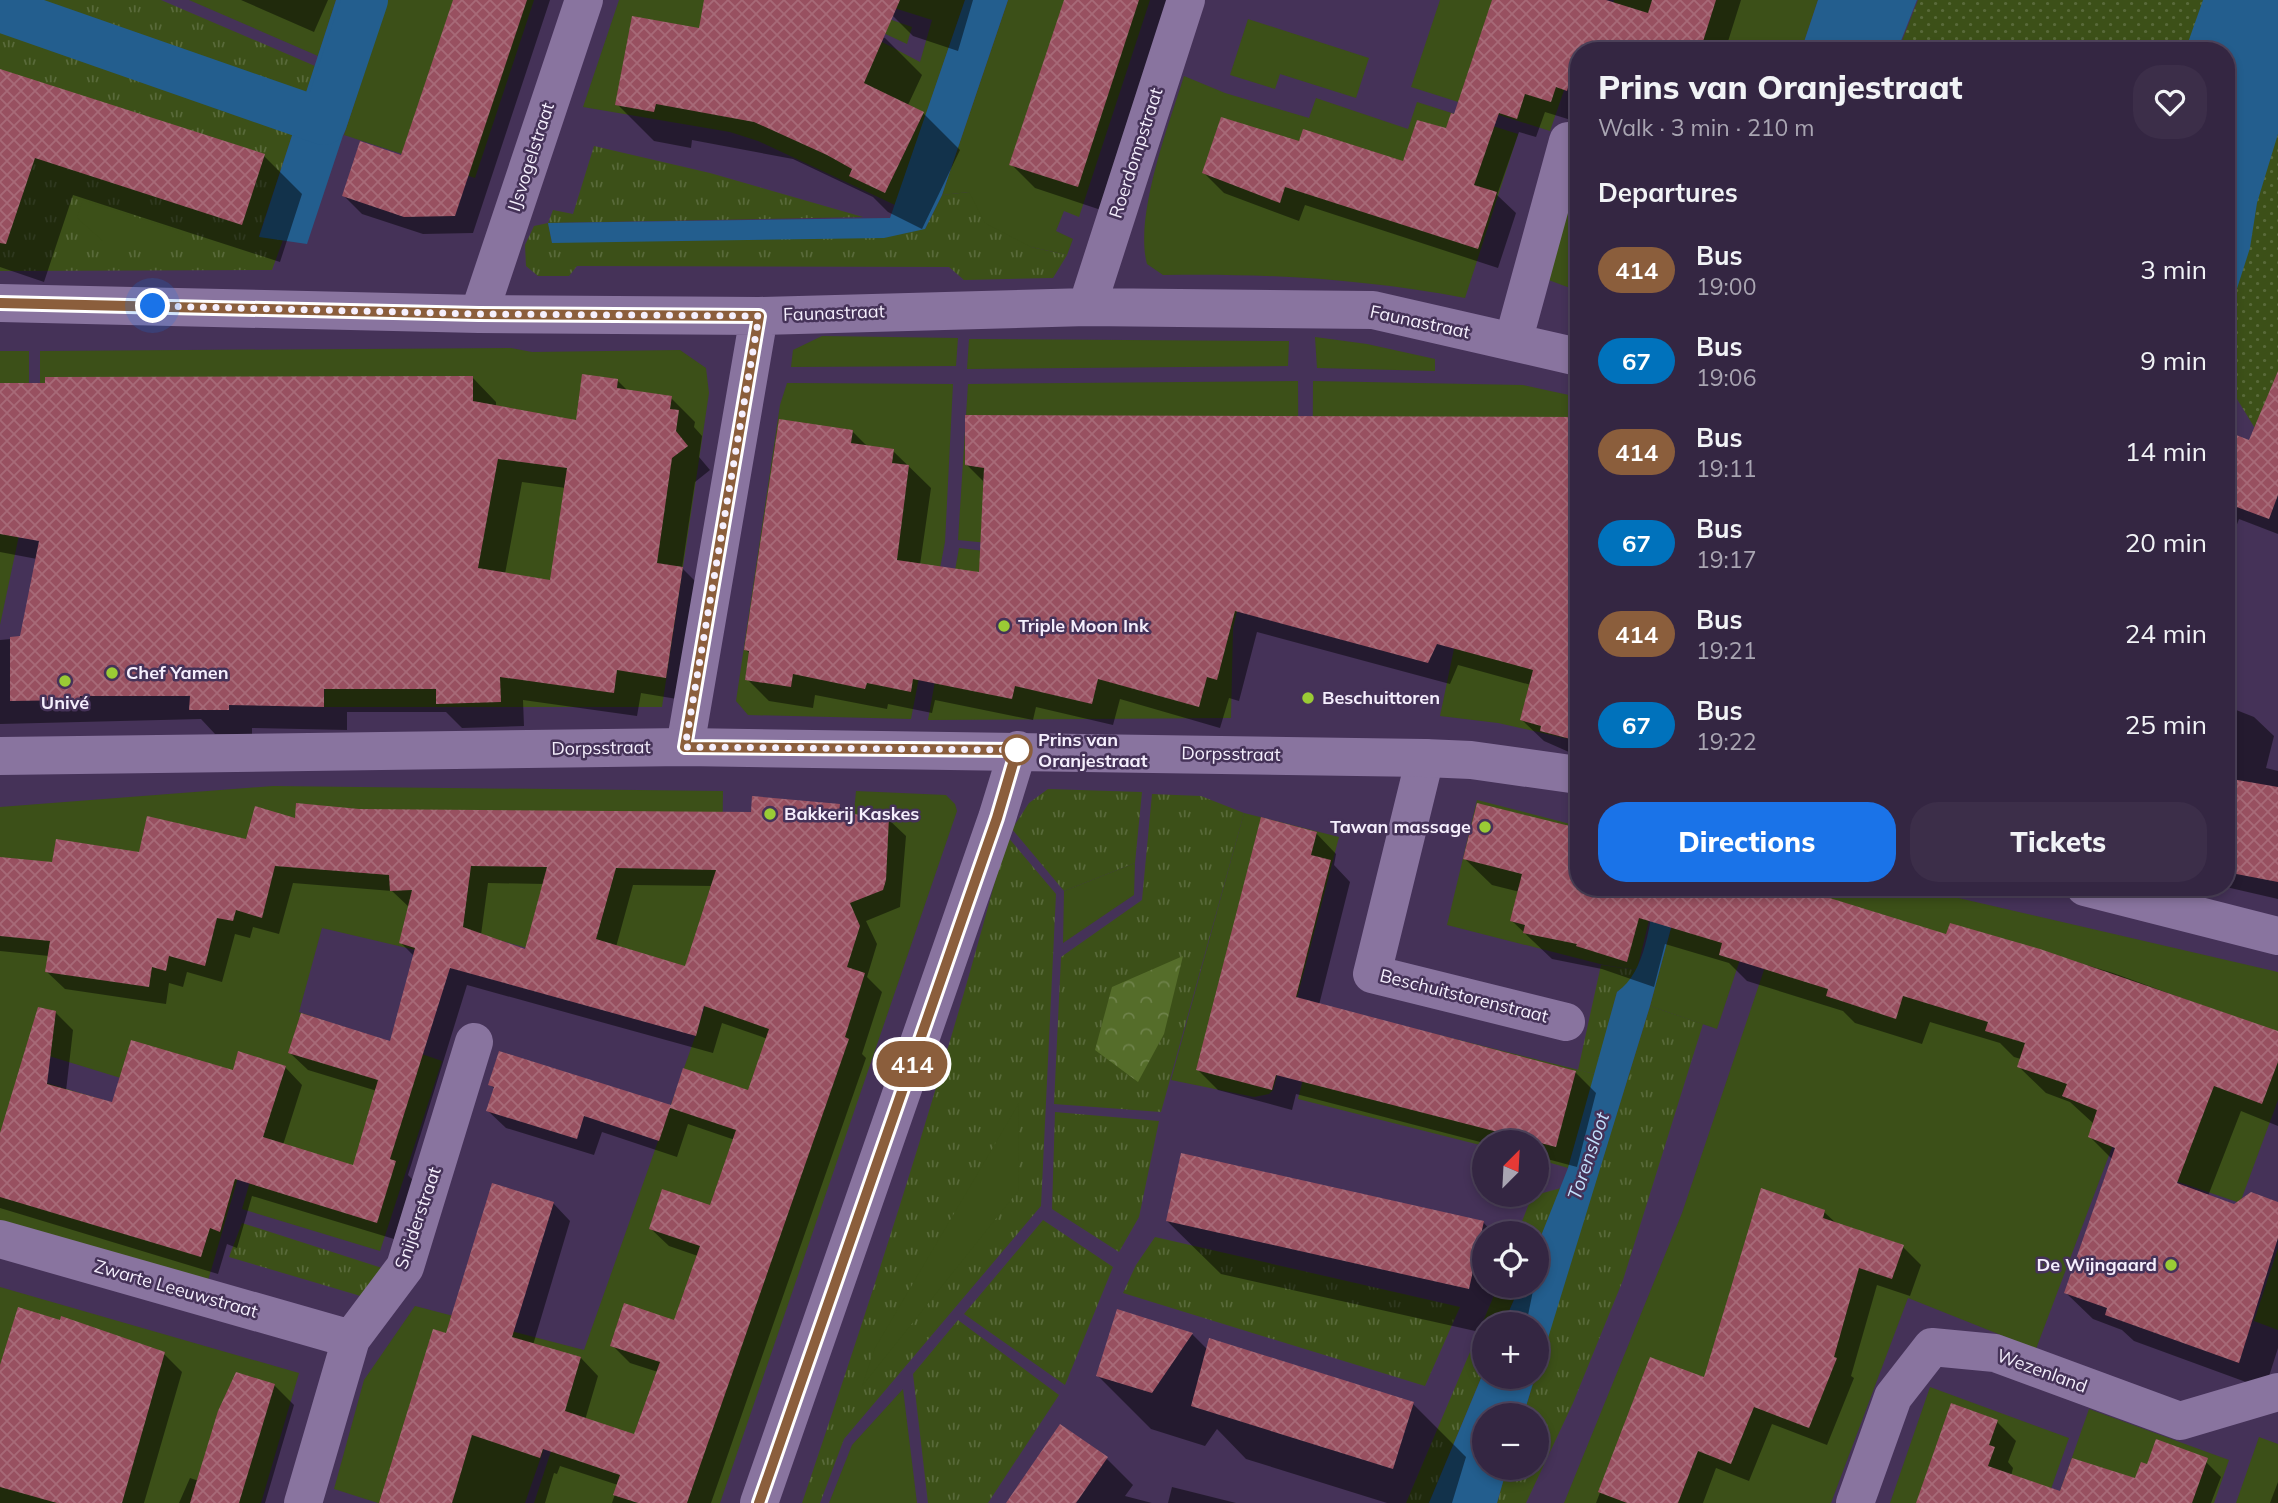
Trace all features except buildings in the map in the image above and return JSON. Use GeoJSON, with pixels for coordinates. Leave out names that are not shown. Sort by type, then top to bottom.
{"type":"FeatureCollection","features":[{"type":"Feature","properties":{"kind":"street","name":"IJsvogelstraat"},"geometry":{"type":"LineString","coordinates":[[479,314],[584,0]]}},
{"type":"Feature","properties":{"kind":"street","name":"Roerdompstraat"},"geometry":{"type":"LineString","coordinates":[[1087,307],[1186,0]]}},
{"type":"Feature","properties":{"kind":"street"},"geometry":{"type":"LineString","coordinates":[[1513,342],[1568,141]]}},
{"type":"Feature","properties":{"kind":"street","name":"Faunastraat"},"geometry":{"type":"LineString","coordinates":[[0,303],[479,314],[759,316],[1087,307],[1373,310],[1570,355]]}},
{"type":"Feature","properties":{"kind":"street"},"geometry":{"type":"LineString","coordinates":[[685,747],[759,316]]}},
{"type":"Feature","properties":{"kind":"street","name":"Dorpsstraat"},"geometry":{"type":"LineString","coordinates":[[0,756],[685,747],[1017,750],[1425,758],[1471,760],[1570,774]]}},
{"type":"Feature","properties":{"kind":"street"},"geometry":{"type":"LineString","coordinates":[[759,1503],[997,818],[1017,750]]}},
{"type":"Feature","properties":{"kind":"street","name":"Beschuitstorenstraat"},"geometry":{"type":"LineString","coordinates":[[1425,758],[1372,974],[1566,1022]]}},
{"type":"Feature","properties":{"kind":"street"},"geometry":{"type":"LineString","coordinates":[[2120,896],[2278,936]]}},
{"type":"Feature","properties":{"kind":"street","name":"Snijderstraat"},"geometry":{"type":"LineString","coordinates":[[303,1503],[351,1339],[405,1267],[474,1042]]}},
{"type":"Feature","properties":{"kind":"street","name":"Zwarte Leeuwstraat"},"geometry":{"type":"LineString","coordinates":[[0,1239],[351,1339]]}},
{"type":"Feature","properties":{"kind":"street","name":"Wezenland"},"geometry":{"type":"LineString","coordinates":[[1855,1503],[1893,1396],[1932,1347],[1995,1353],[2180,1421],[2278,1392]]}},
{"type":"Feature","properties":{"kind":"green space"},"geometry":{"type":"Polygon","coordinates":[[[0,0],[161,0],[315,66],[259,236],[283,240],[272,270],[0,271],[0,0]]]}},
{"type":"Feature","properties":{"kind":"green space"},"geometry":{"type":"Polygon","coordinates":[[[189,0],[336,0],[318,56],[189,0]]]}},
{"type":"Feature","properties":{"kind":"green space"},"geometry":{"type":"Polygon","coordinates":[[[388,0],[534,0],[475,178],[344,135],[388,0]]]}},
{"type":"Feature","properties":{"kind":"green space"},"geometry":{"type":"Polygon","coordinates":[[[619,0],[777,0],[865,33],[920,62],[932,20],[869,0],[965,0],[895,205],[758,141],[730,132],[583,107],[619,0]]]}},
{"type":"Feature","properties":{"kind":"green space"},"geometry":{"type":"Polygon","coordinates":[[[834,0],[912,27],[907,44],[836,11],[834,0]]]}},
{"type":"Feature","properties":{"kind":"green space"},"geometry":{"type":"Polygon","coordinates":[[[1008,0],[1150,0],[1079,217],[1064,211],[1056,231],[1073,239],[1067,255],[1031,247],[985,223],[969,192],[942,195],[1008,0]]]}},
{"type":"Feature","properties":{"kind":"green space"},"geometry":{"type":"Polygon","coordinates":[[[1440,0],[1595,0],[1581,42],[1570,42],[1570,73],[1550,131],[1411,87],[1440,0]]]}},
{"type":"Feature","properties":{"kind":"green space"},"geometry":{"type":"Polygon","coordinates":[[[1614,0],[1818,0],[1804,42],[1601,42],[1614,0]]]}},
{"type":"Feature","properties":{"kind":"green space"},"geometry":{"type":"Polygon","coordinates":[[[1918,0],[2278,0],[2278,450],[2267,448],[2235,396],[2235,42],[1902,42],[1918,0]]]}},
{"type":"Feature","properties":{"kind":"green space"},"geometry":{"type":"Polygon","coordinates":[[[1248,19],[1369,58],[1356,98],[1280,74],[1275,89],[1230,75],[1248,19]]]}},
{"type":"Feature","properties":{"kind":"green space"},"geometry":{"type":"Polygon","coordinates":[[[1184,76],[1225,93],[1309,118],[1316,98],[1408,129],[1417,102],[1518,134],[1465,298],[1390,286],[1314,279],[1163,275],[1147,264],[1144,244],[1149,196],[1184,76]]]}},
{"type":"Feature","properties":{"kind":"green space"},"geometry":{"type":"Polygon","coordinates":[[[594,146],[710,173],[863,217],[548,223],[553,210],[573,214],[594,146]]]}},
{"type":"Feature","properties":{"kind":"green space"},"geometry":{"type":"Polygon","coordinates":[[[969,192],[1031,247],[1067,255],[1053,278],[964,280],[949,267],[577,266],[569,276],[538,276],[526,266],[525,245],[534,226],[548,223],[552,242],[925,229],[942,195],[969,192]]]}},
{"type":"Feature","properties":{"kind":"green space"},"geometry":{"type":"Polygon","coordinates":[[[83,200],[176,230],[183,235],[181,241],[103,241],[77,218],[83,200]]]}},
{"type":"Feature","properties":{"kind":"green space"},"geometry":{"type":"Polygon","coordinates":[[[1570,203],[1570,288],[1546,279],[1570,203]]]}},
{"type":"Feature","properties":{"kind":"green space"},"geometry":{"type":"Polygon","coordinates":[[[822,336],[958,338],[956,366],[791,367],[793,350],[822,336]]]}},
{"type":"Feature","properties":{"kind":"green space"},"geometry":{"type":"Polygon","coordinates":[[[1315,337],[1367,344],[1435,359],[1435,371],[1317,368],[1315,337]]]}},
{"type":"Feature","properties":{"kind":"green space"},"geometry":{"type":"Polygon","coordinates":[[[969,339],[1289,341],[1288,366],[967,369],[969,339]]]}},
{"type":"Feature","properties":{"kind":"green space"},"geometry":{"type":"Polygon","coordinates":[[[511,348],[532,352],[680,350],[706,368],[709,393],[662,707],[324,707],[328,503],[40,505],[40,351],[511,348]]]}},
{"type":"Feature","properties":{"kind":"green space"},"geometry":{"type":"Polygon","coordinates":[[[0,351],[29,351],[29,498],[0,499],[0,351]]]}},
{"type":"Feature","properties":{"kind":"green space"},"geometry":{"type":"Polygon","coordinates":[[[1298,381],[1299,541],[1008,545],[958,540],[968,384],[1298,381]]]}},
{"type":"Feature","properties":{"kind":"green space"},"geometry":{"type":"Polygon","coordinates":[[[1313,381],[1523,385],[1570,395],[1570,739],[1498,723],[1440,716],[1455,644],[1312,541],[1313,381]]]}},
{"type":"Feature","properties":{"kind":"green space"},"geometry":{"type":"Polygon","coordinates":[[[787,383],[953,384],[945,542],[911,719],[748,715],[736,701],[780,405],[787,383]]]}},
{"type":"Feature","properties":{"kind":"green space"},"geometry":{"type":"Polygon","coordinates":[[[0,507],[25,507],[0,625],[0,507]]]}},
{"type":"Feature","properties":{"kind":"green space"},"geometry":{"type":"Polygon","coordinates":[[[959,548],[993,552],[1252,549],[1233,628],[1231,718],[928,720],[959,548]]]}},
{"type":"Feature","properties":{"kind":"green space"},"geometry":{"type":"Polygon","coordinates":[[[273,786],[723,791],[721,928],[698,996],[445,925],[437,955],[322,928],[299,1012],[442,1061],[380,1251],[242,1209],[267,1123],[49,1056],[43,1082],[248,1143],[207,1284],[0,1224],[0,807],[273,786]]]}},
{"type":"Feature","properties":{"kind":"green space"},"geometry":{"type":"Polygon","coordinates":[[[1048,789],[1142,792],[1135,863],[1064,891],[1012,829],[1029,803],[1048,789]]]}},
{"type":"Feature","properties":{"kind":"green space"},"geometry":{"type":"Polygon","coordinates":[[[856,791],[946,795],[955,804],[957,811],[720,1503],[534,1503],[558,1430],[551,1428],[525,1503],[378,1503],[334,1489],[364,1380],[415,1306],[584,1350],[716,971],[844,918],[856,791]]]}},
{"type":"Feature","properties":{"kind":"green space"},"geometry":{"type":"Polygon","coordinates":[[[1152,794],[1201,796],[1244,813],[1161,1112],[1054,1104],[1061,957],[1142,900],[1152,794]]]}},
{"type":"Feature","properties":{"kind":"green space"},"geometry":{"type":"Polygon","coordinates":[[[1477,800],[1570,824],[1570,896],[1655,896],[1637,970],[1604,965],[1447,925],[1477,800]]]}},
{"type":"Feature","properties":{"kind":"green space"},"geometry":{"type":"Polygon","coordinates":[[[1244,813],[1339,837],[1273,1090],[1269,1094],[1254,1097],[1171,1080],[1244,813]]]}},
{"type":"Feature","properties":{"kind":"green space"},"geometry":{"type":"Polygon","coordinates":[[[1007,836],[1056,894],[1041,1206],[844,1439],[820,1503],[802,1503],[910,1171],[961,1004],[1007,836]]]}},
{"type":"Feature","properties":{"kind":"green space"},"geometry":{"type":"Polygon","coordinates":[[[1135,863],[1134,895],[1063,943],[1064,891],[1135,863]]]}},
{"type":"Feature","properties":{"kind":"green space"},"geometry":{"type":"Polygon","coordinates":[[[1680,896],[1761,896],[1717,1029],[1650,1006],[1680,896]]]}},
{"type":"Feature","properties":{"kind":"green space"},"geometry":{"type":"Polygon","coordinates":[[[1789,896],[1950,896],[2278,972],[2278,1100],[2240,1203],[2158,1175],[2114,1142],[2036,1349],[1908,1298],[1831,1503],[1564,1503],[1682,1213],[1789,896]]]}},
{"type":"Feature","properties":{"kind":"green space"},"geometry":{"type":"Polygon","coordinates":[[[1183,956],[1164,1034],[1138,1082],[1095,1050],[1112,987],[1183,956]]]}},
{"type":"Feature","properties":{"kind":"green space"},"geometry":{"type":"Polygon","coordinates":[[[1601,965],[1637,970],[1629,983],[1617,992],[1595,1074],[1578,1070],[1601,965]]]}},
{"type":"Feature","properties":{"kind":"green space"},"geometry":{"type":"Polygon","coordinates":[[[1322,1006],[1595,1074],[1568,1168],[1549,1162],[1549,1130],[1472,1130],[1472,1143],[1298,1099],[1322,1006]]]}},
{"type":"Feature","properties":{"kind":"green space"},"geometry":{"type":"Polygon","coordinates":[[[1650,1006],[1703,1024],[1623,1280],[1573,1403],[1549,1454],[1549,1403],[1527,1403],[1531,1389],[1549,1389],[1549,1332],[1650,1006]]]}},
{"type":"Feature","properties":{"kind":"green space"},"geometry":{"type":"Polygon","coordinates":[[[1019,1103],[1018,1191],[862,1386],[875,1348],[1019,1103]]]}},
{"type":"Feature","properties":{"kind":"green space"},"geometry":{"type":"Polygon","coordinates":[[[1055,1112],[1159,1121],[1139,1217],[1119,1252],[1052,1209],[1055,1112]]]}},
{"type":"Feature","properties":{"kind":"green space"},"geometry":{"type":"Polygon","coordinates":[[[1561,1188],[1547,1221],[1522,1221],[1527,1208],[1549,1208],[1549,1191],[1561,1188]]]}},
{"type":"Feature","properties":{"kind":"green space"},"geometry":{"type":"Polygon","coordinates":[[[1043,1220],[1113,1267],[1065,1385],[964,1314],[1043,1220]]]}},
{"type":"Feature","properties":{"kind":"green space"},"geometry":{"type":"Polygon","coordinates":[[[242,1223],[382,1268],[364,1297],[229,1257],[242,1223]]]}},
{"type":"Feature","properties":{"kind":"green space"},"geometry":{"type":"Polygon","coordinates":[[[1155,1237],[1460,1307],[1425,1386],[1123,1293],[1136,1265],[1155,1237]]]}},
{"type":"Feature","properties":{"kind":"green space"},"geometry":{"type":"Polygon","coordinates":[[[2278,1248],[2278,1330],[2254,1321],[2278,1248]]]}},
{"type":"Feature","properties":{"kind":"green space"},"geometry":{"type":"Polygon","coordinates":[[[0,1287],[299,1373],[261,1503],[0,1503],[0,1287]]]}},
{"type":"Feature","properties":{"kind":"green space"},"geometry":{"type":"Polygon","coordinates":[[[1493,1298],[1515,1298],[1509,1312],[1487,1312],[1493,1298]]]}},
{"type":"Feature","properties":{"kind":"green space"},"geometry":{"type":"Polygon","coordinates":[[[958,1320],[1059,1395],[988,1503],[928,1503],[913,1374],[958,1320]]]}},
{"type":"Feature","properties":{"kind":"green space"},"geometry":{"type":"Polygon","coordinates":[[[1472,1347],[1472,1389],[1476,1389],[1429,1503],[1406,1503],[1472,1347]]]}},
{"type":"Feature","properties":{"kind":"green space"},"geometry":{"type":"Polygon","coordinates":[[[1930,1387],[2069,1438],[2046,1503],[1890,1503],[1930,1387]]]}},
{"type":"Feature","properties":{"kind":"green space"},"geometry":{"type":"Polygon","coordinates":[[[903,1389],[917,1503],[829,1503],[852,1445],[903,1389]]]}},
{"type":"Feature","properties":{"kind":"green space"},"geometry":{"type":"Polygon","coordinates":[[[2089,1409],[2229,1460],[2214,1503],[2056,1503],[2089,1409]]]}},
{"type":"Feature","properties":{"kind":"green space"},"geometry":{"type":"Polygon","coordinates":[[[2259,1437],[2278,1444],[2278,1503],[2236,1503],[2259,1437]]]}},
{"type":"Feature","properties":{"kind":"green space"},"geometry":{"type":"Polygon","coordinates":[[[1504,1480],[1537,1480],[1526,1503],[1497,1503],[1504,1480]]]}},
{"type":"Feature","properties":{"kind":"water"},"geometry":{"type":"Polygon","coordinates":[[[336,0],[388,0],[307,244],[259,237],[336,0]]]}},
{"type":"Feature","properties":{"kind":"water"},"geometry":{"type":"Polygon","coordinates":[[[965,0],[1008,0],[942,195],[925,229],[884,238],[552,243],[548,223],[890,218],[965,0]]]}},
{"type":"Feature","properties":{"kind":"water"},"geometry":{"type":"Polygon","coordinates":[[[1818,0],[1917,0],[1901,42],[1804,42],[1818,0]]]}},
{"type":"Feature","properties":{"kind":"water"},"geometry":{"type":"Polygon","coordinates":[[[2203,0],[2278,0],[2278,134],[2257,203],[2250,248],[2235,295],[2235,42],[2188,42],[2203,0]]]}},
{"type":"Feature","properties":{"kind":"water","name":"Torensloot"},"geometry":{"type":"Polygon","coordinates":[[[1655,896],[1680,896],[1650,1006],[1549,1335],[1549,1312],[1509,1312],[1515,1298],[1549,1298],[1547,1221],[1568,1168],[1617,992],[1635,972],[1645,945],[1655,896]]]}},
{"type":"Feature","properties":{"kind":"water"},"geometry":{"type":"Polygon","coordinates":[[[1476,1389],[1531,1389],[1527,1403],[1472,1403],[1472,1480],[1504,1480],[1497,1503],[1429,1503],[1476,1389]]]}},
{"type":"Feature","properties":{"kind":"waterway"},"geometry":{"type":"LineString","coordinates":[[0,9],[324,122],[365,0]]}},
{"type":"Feature","properties":{"kind":"bus line","name":"414"},"geometry":{"type":"LineString","coordinates":[[0,303],[479,314],[759,316],[685,747],[1017,750],[997,818],[759,1503]]}},
{"type":"Feature","properties":{"kind":"place","name":"Triple Moon Ink"},"geometry":{"type":"Point","coordinates":[1004,626]}},
{"type":"Feature","properties":{"kind":"place","name":"Chef Yamen"},"geometry":{"type":"Point","coordinates":[112,673]}},
{"type":"Feature","properties":{"kind":"place","name":"Univé"},"geometry":{"type":"Point","coordinates":[65,681]}},
{"type":"Feature","properties":{"kind":"place","name":"Beschuittoren"},"geometry":{"type":"Point","coordinates":[1308,698]}},
{"type":"Feature","properties":{"kind":"place","name":"Prins van Oranjestraat"},"geometry":{"type":"Point","coordinates":[1017,750]}},
{"type":"Feature","properties":{"kind":"place","name":"Bakkerij Kaskes"},"geometry":{"type":"Point","coordinates":[770,814]}},
{"type":"Feature","properties":{"kind":"place","name":"Tawan massage"},"geometry":{"type":"Point","coordinates":[1485,827]}},
{"type":"Feature","properties":{"kind":"place","name":"De Wijngaard"},"geometry":{"type":"Point","coordinates":[2171,1265]}},
{"type":"Feature","properties":{"kind":"route"},"geometry":{"type":"LineString","coordinates":[[153,306],[479,314],[759,316],[685,747],[1017,750]]}}]}
